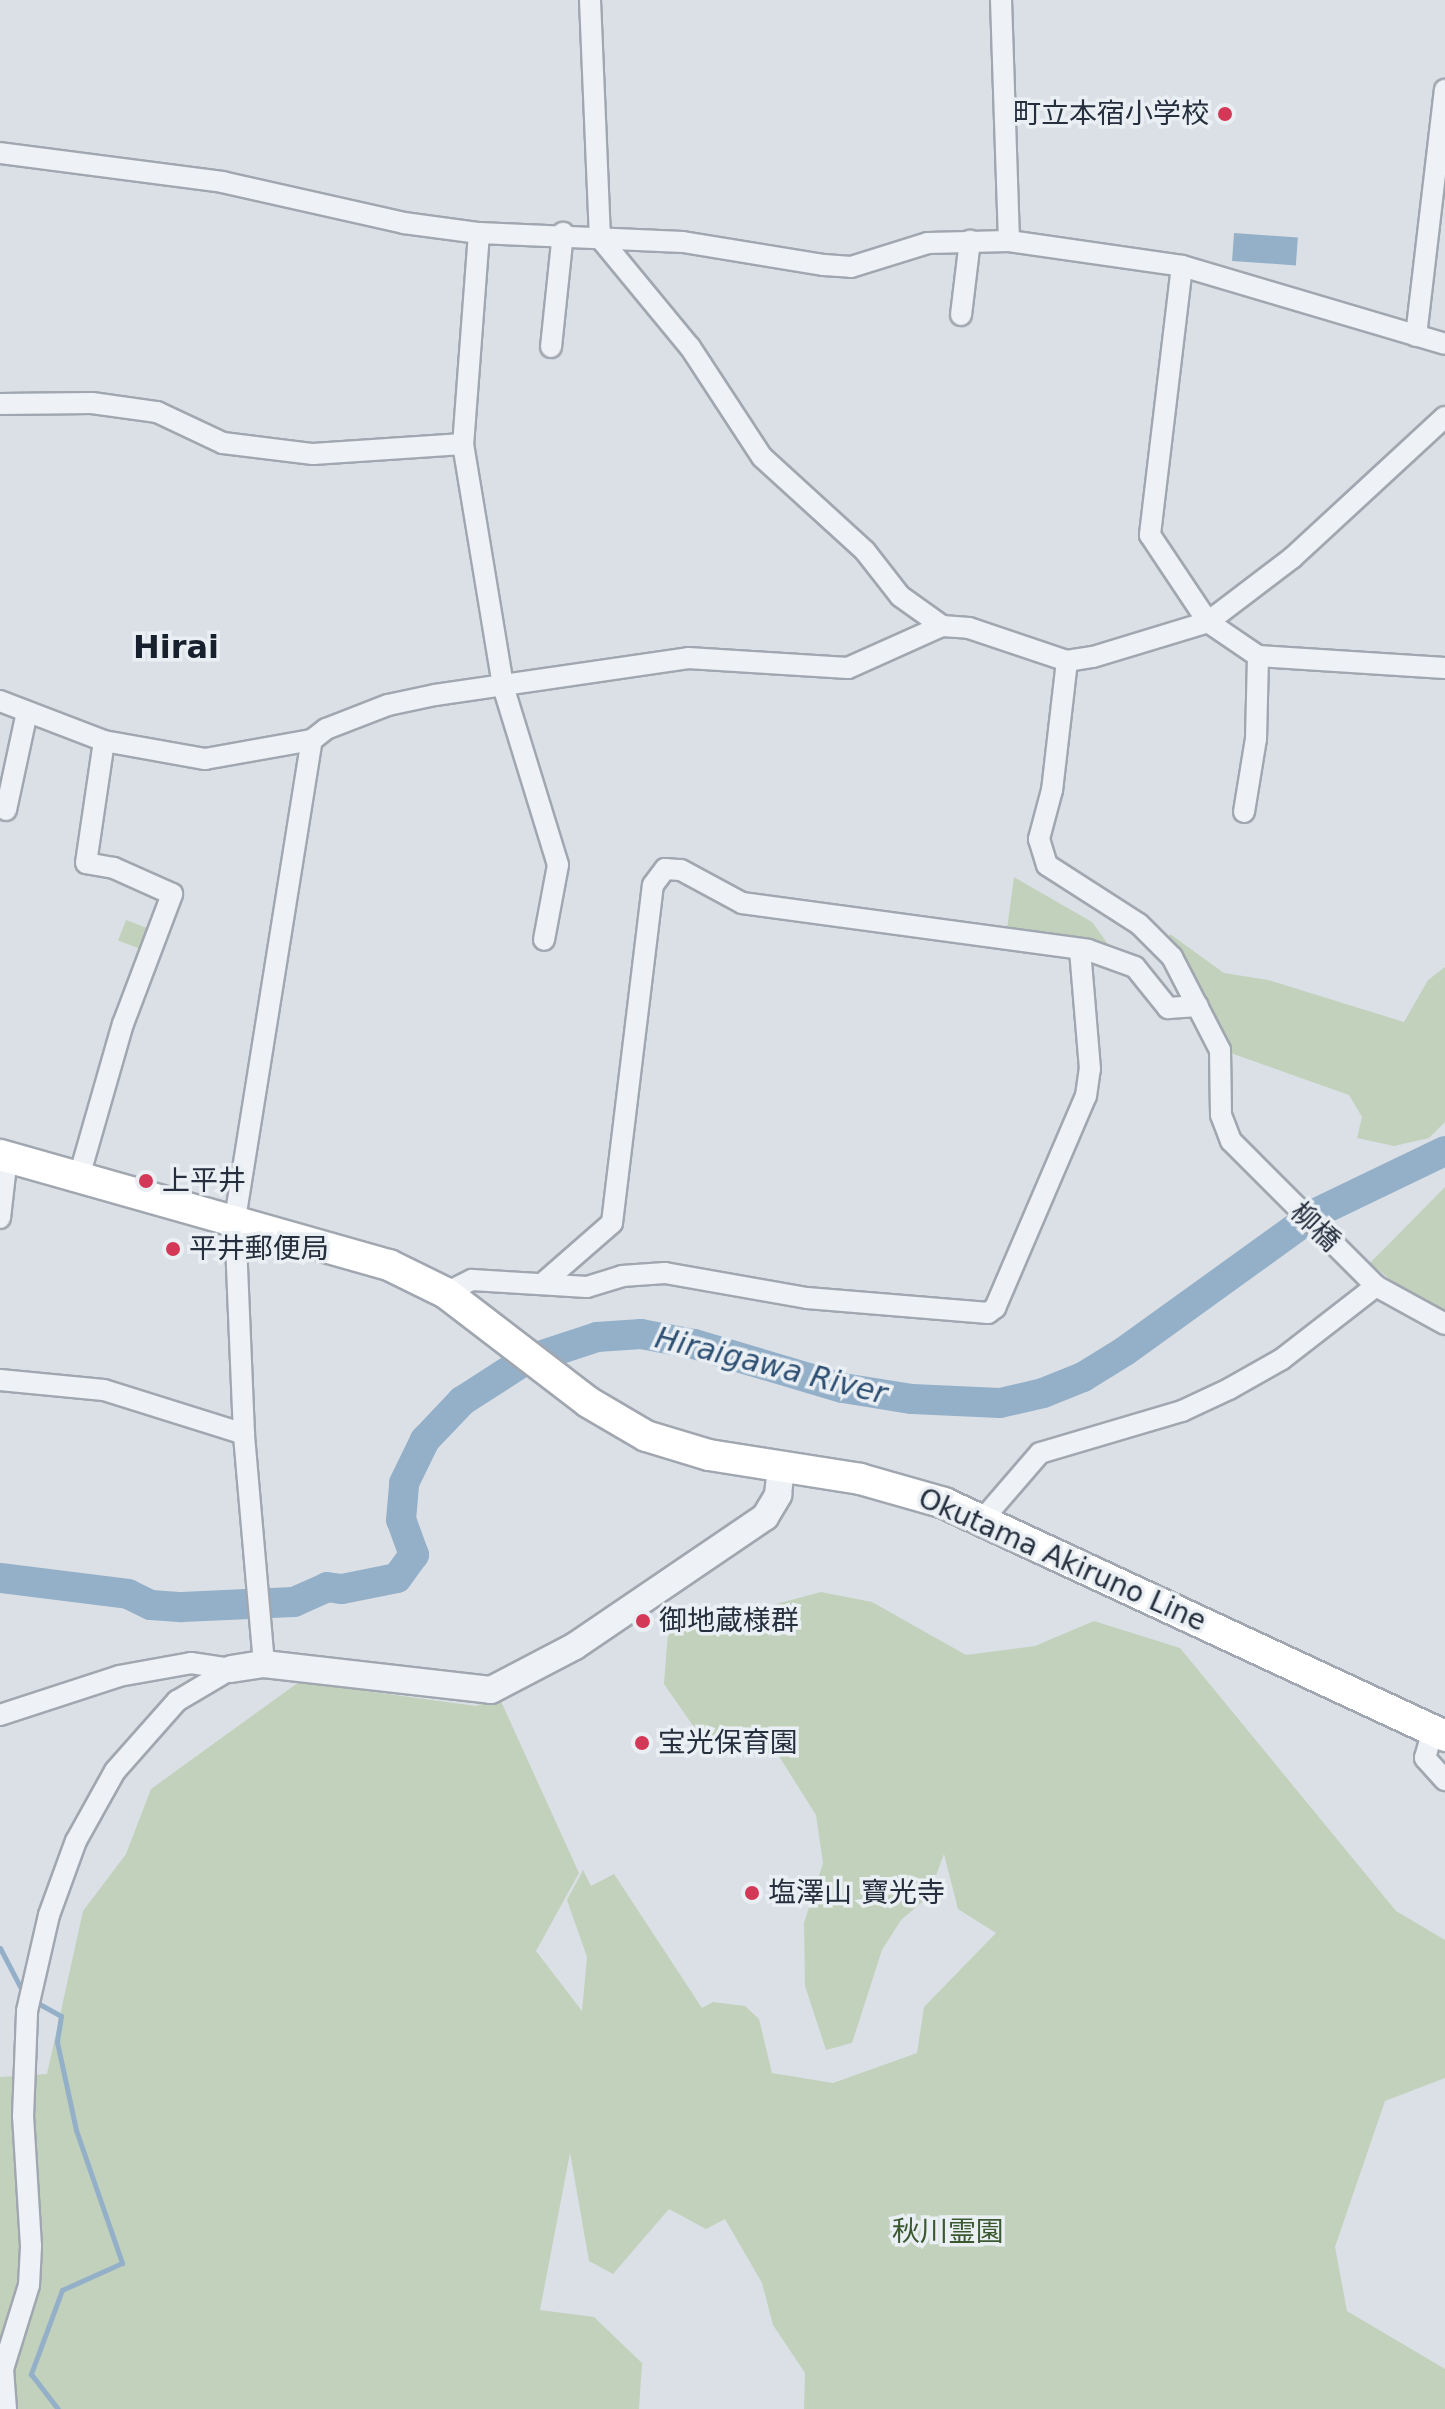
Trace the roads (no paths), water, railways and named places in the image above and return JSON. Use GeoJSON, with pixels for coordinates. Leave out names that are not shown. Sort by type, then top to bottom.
{"type":"FeatureCollection","features":[{"type":"Feature","properties":{"kind":"main road"},"geometry":{"type":"LineString","coordinates":[[4,1156],[356,1253],[446,1293]]}},
{"type":"Feature","properties":{"kind":"main road","name":"Okutama Akiruno Line"},"geometry":{"type":"LineString","coordinates":[[446,1293],[577,1393],[646,1436],[709,1455],[900,1489],[983,1519],[1439,1733]]}},
{"type":"Feature","properties":{"kind":"street"},"geometry":{"type":"LineString","coordinates":[[590,0],[600,238],[690,347],[762,457],[865,551],[900,596],[942,626]]}},
{"type":"Feature","properties":{"kind":"street"},"geometry":{"type":"LineString","coordinates":[[1001,0],[1009,241]]}},
{"type":"Feature","properties":{"kind":"street"},"geometry":{"type":"LineString","coordinates":[[1416,336],[1445,90]]}},
{"type":"Feature","properties":{"kind":"street"},"geometry":{"type":"LineString","coordinates":[[0,153],[222,182],[404,223],[479,233],[563,233],[695,243],[851,267],[928,243],[1009,241],[1182,266],[1445,344]]}},
{"type":"Feature","properties":{"kind":"street"},"geometry":{"type":"LineString","coordinates":[[479,233],[463,444],[503,686],[558,865],[544,940]]}},
{"type":"Feature","properties":{"kind":"street"},"geometry":{"type":"LineString","coordinates":[[551,347],[563,233]]}},
{"type":"Feature","properties":{"kind":"street"},"geometry":{"type":"LineString","coordinates":[[961,315],[970,241]]}},
{"type":"Feature","properties":{"kind":"street"},"geometry":{"type":"LineString","coordinates":[[1182,266],[1150,535],[1208,622],[1258,656],[1445,668]]}},
{"type":"Feature","properties":{"kind":"street"},"geometry":{"type":"LineString","coordinates":[[0,404],[92,403],[157,412],[223,443],[313,454],[463,444]]}},
{"type":"Feature","properties":{"kind":"street"},"geometry":{"type":"LineString","coordinates":[[0,701],[104,741],[205,759],[312,740],[326,729],[388,705],[688,658],[848,668],[942,626],[969,628],[1067,661],[1208,622],[1292,558],[1445,417]]}},
{"type":"Feature","properties":{"kind":"street"},"geometry":{"type":"LineString","coordinates":[[1244,812],[1256,739],[1258,656]]}},
{"type":"Feature","properties":{"kind":"street","name":"柳橋"},"geometry":{"type":"LineString","coordinates":[[1067,661],[1052,790],[1039,839],[1043,858],[1053,873],[1139,924],[1172,957],[1220,1050],[1224,1128],[1267,1180],[1370,1280],[1445,1324]]}},
{"type":"Feature","properties":{"kind":"street"},"geometry":{"type":"LineString","coordinates":[[6,810],[27,712]]}},
{"type":"Feature","properties":{"kind":"street"},"geometry":{"type":"LineString","coordinates":[[263,1652],[244,1434],[235,1219],[312,740]]}},
{"type":"Feature","properties":{"kind":"street"},"geometry":{"type":"LineString","coordinates":[[79,1177],[123,1024],[172,894],[114,868],[86,863],[104,741]]}},
{"type":"Feature","properties":{"kind":"street"},"geometry":{"type":"LineString","coordinates":[[542,1284],[612,1223],[658,873],[681,870],[742,903],[1080,949],[1135,967],[1168,1008],[1198,1006]]}},
{"type":"Feature","properties":{"kind":"street"},"geometry":{"type":"LineString","coordinates":[[446,1293],[472,1280],[587,1287],[622,1276],[665,1273],[807,1298],[988,1313],[995,1308],[1086,1096],[1090,1069],[1080,949]]}},
{"type":"Feature","properties":{"kind":"street"},"geometry":{"type":"LineString","coordinates":[[0,1218],[4,1156]]}},
{"type":"Feature","properties":{"kind":"street"},"geometry":{"type":"LineString","coordinates":[[983,1519],[1040,1453],[1182,1411],[1229,1389],[1282,1359],[1370,1280]]}},
{"type":"Feature","properties":{"kind":"street"},"geometry":{"type":"LineString","coordinates":[[0,1380],[104,1390],[244,1434]]}},
{"type":"Feature","properties":{"kind":"street"},"geometry":{"type":"LineString","coordinates":[[6,2409],[3,2369],[29,2285],[31,2246],[23,2117],[27,2011],[49,1915],[76,1841],[115,1771],[177,1701],[263,1652],[469,1691],[515,1681],[640,1605],[765,1517],[778,1495],[781,1466]]}},
{"type":"Feature","properties":{"kind":"street"},"geometry":{"type":"LineString","coordinates":[[0,1715],[119,1676],[191,1663],[231,1669]]}},
{"type":"Feature","properties":{"kind":"street"},"geometry":{"type":"LineString","coordinates":[[1439,1733],[1425,1758],[1445,1780]]}},
{"type":"Feature","properties":{"kind":"water"},"geometry":{"type":"Polygon","coordinates":[[[1234,233],[1298,237],[1296,265],[1232,261],[1234,233]]]}},
{"type":"Feature","properties":{"kind":"waterway","name":"Hiraigawa River"},"geometry":{"type":"LineString","coordinates":[[0,1578],[128,1594],[151,1605],[182,1607],[294,1602],[327,1587],[342,1589],[397,1578],[414,1555],[401,1520],[404,1483],[425,1440],[462,1401],[524,1361],[597,1337],[641,1334],[694,1344],[843,1388],[912,1399],[1000,1403],[1043,1393],[1083,1377],[1125,1351],[1316,1213],[1445,1151]]}},
{"type":"Feature","properties":{"kind":"waterway"},"geometry":{"type":"LineString","coordinates":[[0,1948],[25,1996]]}},
{"type":"Feature","properties":{"kind":"waterway"},"geometry":{"type":"LineString","coordinates":[[34,2001],[61,2016],[57,2042],[76,2130],[122,2263],[62,2290],[31,2374],[58,2409]]}},
{"type":"Feature","properties":{"kind":"place","name":"町立本宿小学校"},"geometry":{"type":"Point","coordinates":[1225,114]}},
{"type":"Feature","properties":{"kind":"place","name":"上平井"},"geometry":{"type":"Point","coordinates":[146,1181]}},
{"type":"Feature","properties":{"kind":"place","name":"平井郵便局"},"geometry":{"type":"Point","coordinates":[173,1249]}},
{"type":"Feature","properties":{"kind":"place","name":"御地蔵様群"},"geometry":{"type":"Point","coordinates":[643,1621]}},
{"type":"Feature","properties":{"kind":"place","name":"宝光保育園"},"geometry":{"type":"Point","coordinates":[642,1743]}},
{"type":"Feature","properties":{"kind":"place","name":"塩澤山 寶光寺"},"geometry":{"type":"Point","coordinates":[752,1893]}},
{"type":"Feature","properties":{"kind":"district","name":"Hirai"},"geometry":{"type":"Point","coordinates":[176,647]}},
{"type":"Feature","properties":{"kind":"park label","name":"秋川霊園"},"geometry":{"type":"Point","coordinates":[948,2232]}}]}
